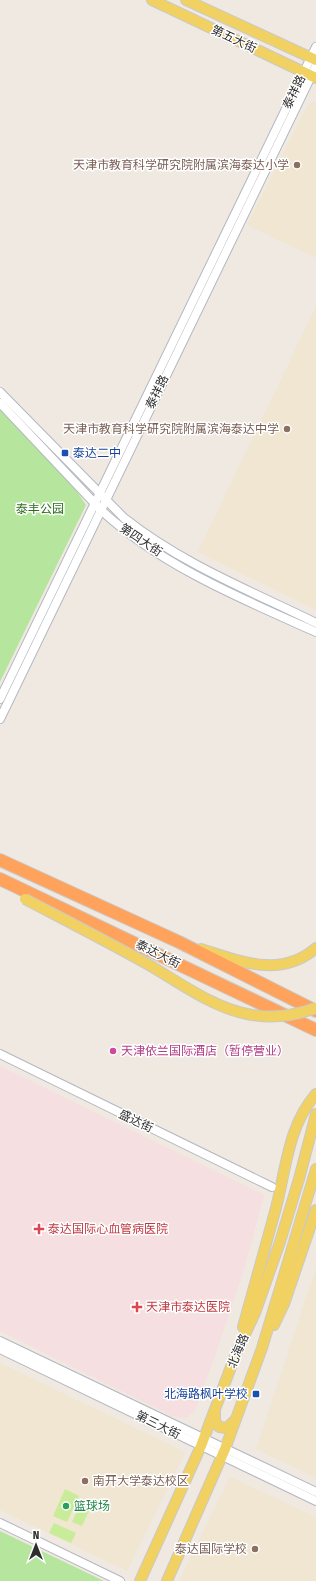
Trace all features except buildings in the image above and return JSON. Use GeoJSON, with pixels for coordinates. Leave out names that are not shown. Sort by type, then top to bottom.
{"type":"FeatureCollection","features":[{"type":"Feature","properties":{"kind":"highway","name":"泰达大街"},"geometry":{"type":"LineString","coordinates":[[0,860],[179,942],[316,1009]]}},
{"type":"Feature","properties":{"kind":"highway","name":"泰达大街"},"geometry":{"type":"LineString","coordinates":[[1,879],[316,1030]]}},
{"type":"Feature","properties":{"kind":"main road","name":"第五大街"},"geometry":{"type":"LineString","coordinates":[[152,0],[310,75]]}},
{"type":"Feature","properties":{"kind":"main road","name":"第五大街"},"geometry":{"type":"LineString","coordinates":[[186,0],[314,61]]}},
{"type":"Feature","properties":{"kind":"main road"},"geometry":{"type":"LineString","coordinates":[[1,879],[25,899],[108,942],[204,997],[232,1009],[246,1014],[278,1016],[294,1015],[316,1009]]}},
{"type":"Feature","properties":{"kind":"main road"},"geometry":{"type":"LineString","coordinates":[[179,942],[244,961],[267,966],[279,966],[293,962],[306,956],[316,948]]}},
{"type":"Feature","properties":{"kind":"main road"},"geometry":{"type":"LineString","coordinates":[[237,1351],[275,1211],[293,1136],[301,1115],[316,1094]]}},
{"type":"Feature","properties":{"kind":"main road","name":"北海路"},"geometry":{"type":"LineString","coordinates":[[140,1581],[203,1442],[237,1351],[255,1313],[299,1179],[316,1114]]}},
{"type":"Feature","properties":{"kind":"main road","name":"北海路"},"geometry":{"type":"LineString","coordinates":[[167,1581],[224,1452],[262,1348],[316,1169]]}},
{"type":"Feature","properties":{"kind":"main road"},"geometry":{"type":"LineString","coordinates":[[262,1348],[284,1304],[316,1210]]}},
{"type":"Feature","properties":{"kind":"main road"},"geometry":{"type":"LineString","coordinates":[[215,1410],[215,1421],[219,1427],[227,1428],[236,1419]]}},
{"type":"Feature","properties":{"kind":"street","name":"泰祥路"},"geometry":{"type":"LineString","coordinates":[[1,715],[101,510],[102,496],[310,75],[316,46]]}},
{"type":"Feature","properties":{"kind":"street"},"geometry":{"type":"LineString","coordinates":[[0,392],[124,518],[137,528],[188,561],[316,623]]}},
{"type":"Feature","properties":{"kind":"street","name":"第四大街"},"geometry":{"type":"LineString","coordinates":[[0,403],[94,503],[118,525],[162,555],[205,581],[316,632]]}},
{"type":"Feature","properties":{"kind":"street","name":"泰祥路"},"geometry":{"type":"LineString","coordinates":[[0,699],[94,503],[102,496]]}},
{"type":"Feature","properties":{"kind":"street","name":"盛达街"},"geometry":{"type":"LineString","coordinates":[[0,1054],[272,1187]]}},
{"type":"Feature","properties":{"kind":"street","name":"第三大街"},"geometry":{"type":"LineString","coordinates":[[0,1341],[203,1442]]}},
{"type":"Feature","properties":{"kind":"street","name":"第三大街"},"geometry":{"type":"LineString","coordinates":[[0,1349],[224,1452],[316,1492]]}},
{"type":"Feature","properties":{"kind":"street","name":"第三大街"},"geometry":{"type":"LineString","coordinates":[[224,1452],[316,1501]]}},
{"type":"Feature","properties":{"kind":"street"},"geometry":{"type":"LineString","coordinates":[[0,1523],[120,1581]]}},
{"type":"Feature","properties":{"kind":"shaded area","name":"天津市教育科学研究院附属滨海泰达小学"},"geometry":{"type":"Polygon","coordinates":[[[316,101],[316,258],[247,225],[307,106],[316,101]]]}},
{"type":"Feature","properties":{"kind":"shaded area","name":"天津市教育科学研究院附属滨海泰达中学"},"geometry":{"type":"Polygon","coordinates":[[[316,306],[316,610],[198,552],[316,306]]]}},
{"type":"Feature","properties":{"kind":"shaded area","name":"天津市泰达医院"},"geometry":{"type":"Polygon","coordinates":[[[0,1066],[264,1195],[244,1270],[219,1344],[197,1406],[193,1413],[186,1418],[172,1416],[0,1331],[0,1066]]]}},
{"type":"Feature","properties":{"kind":"shaded area"},"geometry":{"type":"Polygon","coordinates":[[[316,1268],[316,1478],[256,1449],[316,1268]]]}},
{"type":"Feature","properties":{"kind":"shaded area","name":"南开大学泰达校区"},"geometry":{"type":"Polygon","coordinates":[[[0,1363],[185,1452],[127,1571],[0,1510],[0,1363]]]}},
{"type":"Feature","properties":{"kind":"shaded area","name":"泰达国际学校"},"geometry":{"type":"Polygon","coordinates":[[[230,1477],[316,1517],[316,1581],[179,1581],[230,1477]]]}},
{"type":"Feature","properties":{"kind":"green space","name":"泰丰公园"},"geometry":{"type":"Polygon","coordinates":[[[0,410],[74,487],[86,505],[0,682],[0,410]]]}},
{"type":"Feature","properties":{"kind":"green space","name":"篮球场"},"geometry":{"type":"Polygon","coordinates":[[[65,1489],[79,1496],[67,1522],[53,1516],[65,1489]]]}},
{"type":"Feature","properties":{"kind":"green space"},"geometry":{"type":"Polygon","coordinates":[[[82,1499],[92,1504],[82,1526],[72,1522],[82,1499]]]}},
{"type":"Feature","properties":{"kind":"green space"},"geometry":{"type":"Polygon","coordinates":[[[54,1523],[76,1533],[71,1543],[49,1533],[54,1523]]]}},
{"type":"Feature","properties":{"kind":"green space"},"geometry":{"type":"Polygon","coordinates":[[[0,1531],[104,1581],[0,1581],[0,1531]]]}},
{"type":"Feature","properties":{"kind":"place","name":"天津市教育科学研究院附属滨海泰达小学"},"geometry":{"type":"Point","coordinates":[297,165]}},
{"type":"Feature","properties":{"kind":"place","name":"天津市教育科学研究院附属滨海泰达中学"},"geometry":{"type":"Point","coordinates":[287,429]}},
{"type":"Feature","properties":{"kind":"place","name":"泰达二中"},"geometry":{"type":"Point","coordinates":[65,453]}},
{"type":"Feature","properties":{"kind":"place","name":"天津依兰国际酒店（暂停营业）"},"geometry":{"type":"Point","coordinates":[113,1051]}},
{"type":"Feature","properties":{"kind":"place","name":"泰达国际心血管病医院"},"geometry":{"type":"Point","coordinates":[39,1229]}},
{"type":"Feature","properties":{"kind":"place","name":"天津市泰达医院"},"geometry":{"type":"Point","coordinates":[137,1307]}},
{"type":"Feature","properties":{"kind":"place","name":"北海路枫叶学校"},"geometry":{"type":"Point","coordinates":[256,1394]}},
{"type":"Feature","properties":{"kind":"place","name":"南开大学泰达校区"},"geometry":{"type":"Point","coordinates":[85,1481]}},
{"type":"Feature","properties":{"kind":"place","name":"篮球场"},"geometry":{"type":"Point","coordinates":[66,1506]}},
{"type":"Feature","properties":{"kind":"place","name":"泰达国际学校"},"geometry":{"type":"Point","coordinates":[255,1549]}}]}
